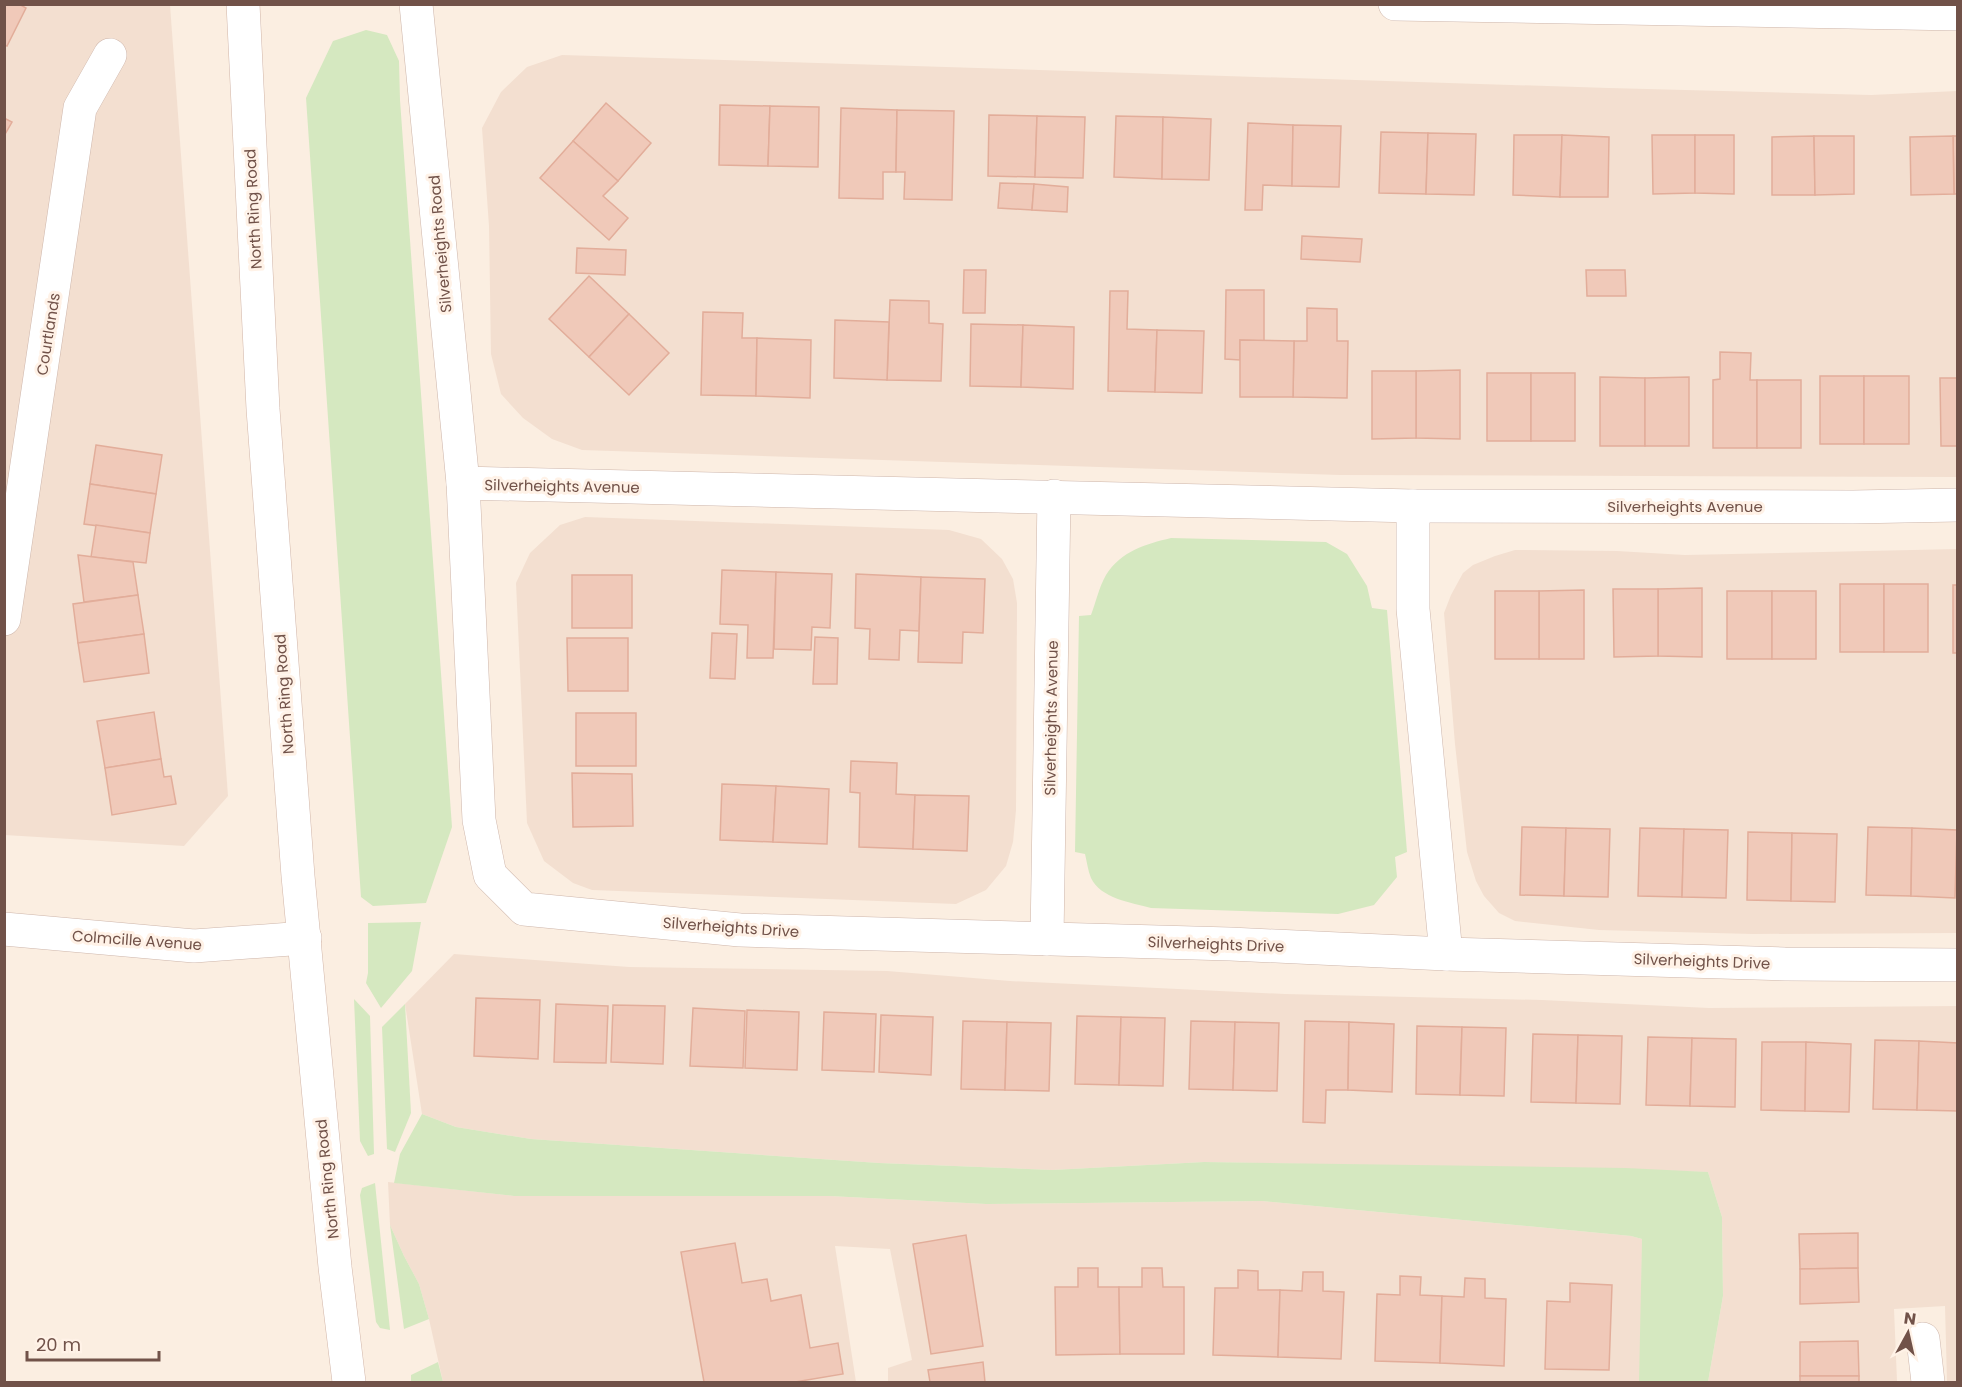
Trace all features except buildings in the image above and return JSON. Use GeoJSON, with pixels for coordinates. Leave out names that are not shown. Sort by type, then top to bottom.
{"type":"FeatureCollection","features":[{"type":"Feature","properties":{"kind":"street","name":"North Ring Road"},"geometry":{"type":"LineString","coordinates":[[243,4],[263,409],[297,865],[335,1267],[349,1383]]}},
{"type":"Feature","properties":{"kind":"street","name":"Silverheights Road"},"geometry":{"type":"LineString","coordinates":[[416,4],[463,483]]}},
{"type":"Feature","properties":{"kind":"street"},"geometry":{"type":"LineString","coordinates":[[1395,4],[1958,14]]}},
{"type":"Feature","properties":{"kind":"street","name":"Courtlands"},"geometry":{"type":"LineString","coordinates":[[4,619],[80,108],[110,55]]}},
{"type":"Feature","properties":{"kind":"street","name":"Silverheights Avenue"},"geometry":{"type":"LineString","coordinates":[[490,875],[479,820],[463,483],[1413,506],[1853,507],[1958,505]]}},
{"type":"Feature","properties":{"kind":"street","name":"Silverheights Avenue"},"geometry":{"type":"LineString","coordinates":[[1047,939],[1054,496]]}},
{"type":"Feature","properties":{"kind":"street"},"geometry":{"type":"LineString","coordinates":[[1413,506],[1413,609],[1446,954]]}},
{"type":"Feature","properties":{"kind":"street","name":"Silverheights Drive"},"geometry":{"type":"LineString","coordinates":[[490,875],[524,909],[740,930],[1230,944],[1446,954],[1785,964],[1958,965]]}},
{"type":"Feature","properties":{"kind":"street","name":"Colmcille Avenue"},"geometry":{"type":"LineString","coordinates":[[4,929],[194,946],[305,938]]}},
{"type":"Feature","properties":{"kind":"street"},"geometry":{"type":"LineString","coordinates":[[1923,1339],[1928,1383]]}},
{"type":"Feature","properties":{"kind":"shaded area"},"geometry":{"type":"Polygon","coordinates":[[[4,5],[170,5],[228,796],[184,846],[5,835],[4,5]]]}},
{"type":"Feature","properties":{"kind":"shaded area"},"geometry":{"type":"Polygon","coordinates":[[[562,55],[1871,95],[1957,91],[1957,477],[1340,475],[582,450],[552,439],[523,418],[501,394],[491,354],[489,226],[482,128],[501,92],[527,67],[562,55]]]}},
{"type":"Feature","properties":{"kind":"shaded area"},"geometry":{"type":"Polygon","coordinates":[[[585,517],[949,530],[981,539],[1002,559],[1013,579],[1017,603],[1016,810],[1013,842],[1006,866],[986,890],[956,904],[592,890],[573,883],[544,861],[527,823],[516,583],[530,553],[560,525],[585,517]]]}},
{"type":"Feature","properties":{"kind":"shaded area"},"geometry":{"type":"Polygon","coordinates":[[[1957,549],[1957,933],[1753,934],[1599,930],[1515,921],[1499,913],[1484,896],[1476,881],[1467,852],[1444,613],[1463,573],[1473,565],[1515,550],[1617,551],[1685,555],[1957,549]]]}},
{"type":"Feature","properties":{"kind":"shaded area"},"geometry":{"type":"Polygon","coordinates":[[[454,954],[629,967],[887,971],[1010,981],[1285,994],[1542,1000],[1709,1008],[1957,1006],[1957,1382],[1947,1382],[1945,1306],[1894,1309],[1897,1381],[1900,1382],[1708,1382],[1723,1296],[1722,1217],[1708,1172],[1204,1162],[1052,1170],[879,1163],[531,1139],[456,1127],[422,1114],[405,1004],[454,954]]]}},
{"type":"Feature","properties":{"kind":"shaded area"},"geometry":{"type":"Polygon","coordinates":[[[388,1182],[514,1196],[829,1196],[986,1204],[1262,1201],[1631,1236],[1642,1239],[1641,1379],[1639,1382],[888,1382],[888,1368],[912,1360],[890,1249],[835,1246],[856,1382],[443,1382],[419,1284],[390,1225],[388,1182]]]}},
{"type":"Feature","properties":{"kind":"green space"},"geometry":{"type":"Polygon","coordinates":[[[366,30],[387,35],[399,61],[452,827],[426,903],[373,906],[361,897],[306,98],[333,41],[366,30]]]}},
{"type":"Feature","properties":{"kind":"green space"},"geometry":{"type":"Polygon","coordinates":[[[1171,538],[1326,542],[1347,554],[1367,586],[1372,608],[1387,610],[1407,852],[1395,857],[1397,877],[1374,905],[1338,914],[1151,908],[1117,899],[1095,885],[1085,854],[1075,852],[1079,616],[1091,615],[1106,575],[1119,560],[1143,546],[1171,538]]]}},
{"type":"Feature","properties":{"kind":"green space"},"geometry":{"type":"Polygon","coordinates":[[[421,922],[412,971],[381,1008],[366,983],[368,923],[421,922]]]}},
{"type":"Feature","properties":{"kind":"green space"},"geometry":{"type":"Polygon","coordinates":[[[354,999],[370,1016],[374,1154],[368,1156],[360,1141],[354,999]]]}},
{"type":"Feature","properties":{"kind":"green space"},"geometry":{"type":"Polygon","coordinates":[[[405,1004],[411,1113],[395,1152],[387,1149],[382,1027],[405,1004]]]}},
{"type":"Feature","properties":{"kind":"green space"},"geometry":{"type":"Polygon","coordinates":[[[422,1114],[456,1127],[531,1139],[879,1163],[1052,1170],[1204,1162],[1626,1168],[1708,1172],[1722,1217],[1723,1296],[1708,1382],[1639,1382],[1642,1239],[1631,1236],[1262,1201],[986,1204],[829,1196],[514,1196],[394,1183],[400,1154],[422,1114]]]}},
{"type":"Feature","properties":{"kind":"green space"},"geometry":{"type":"Polygon","coordinates":[[[375,1183],[390,1330],[380,1328],[376,1322],[360,1195],[362,1188],[375,1183]]]}},
{"type":"Feature","properties":{"kind":"green space"},"geometry":{"type":"Polygon","coordinates":[[[390,1225],[419,1284],[429,1319],[404,1329],[390,1225]]]}},
{"type":"Feature","properties":{"kind":"green space"},"geometry":{"type":"Polygon","coordinates":[[[438,1362],[443,1382],[411,1382],[411,1375],[438,1362]]]}}]}
